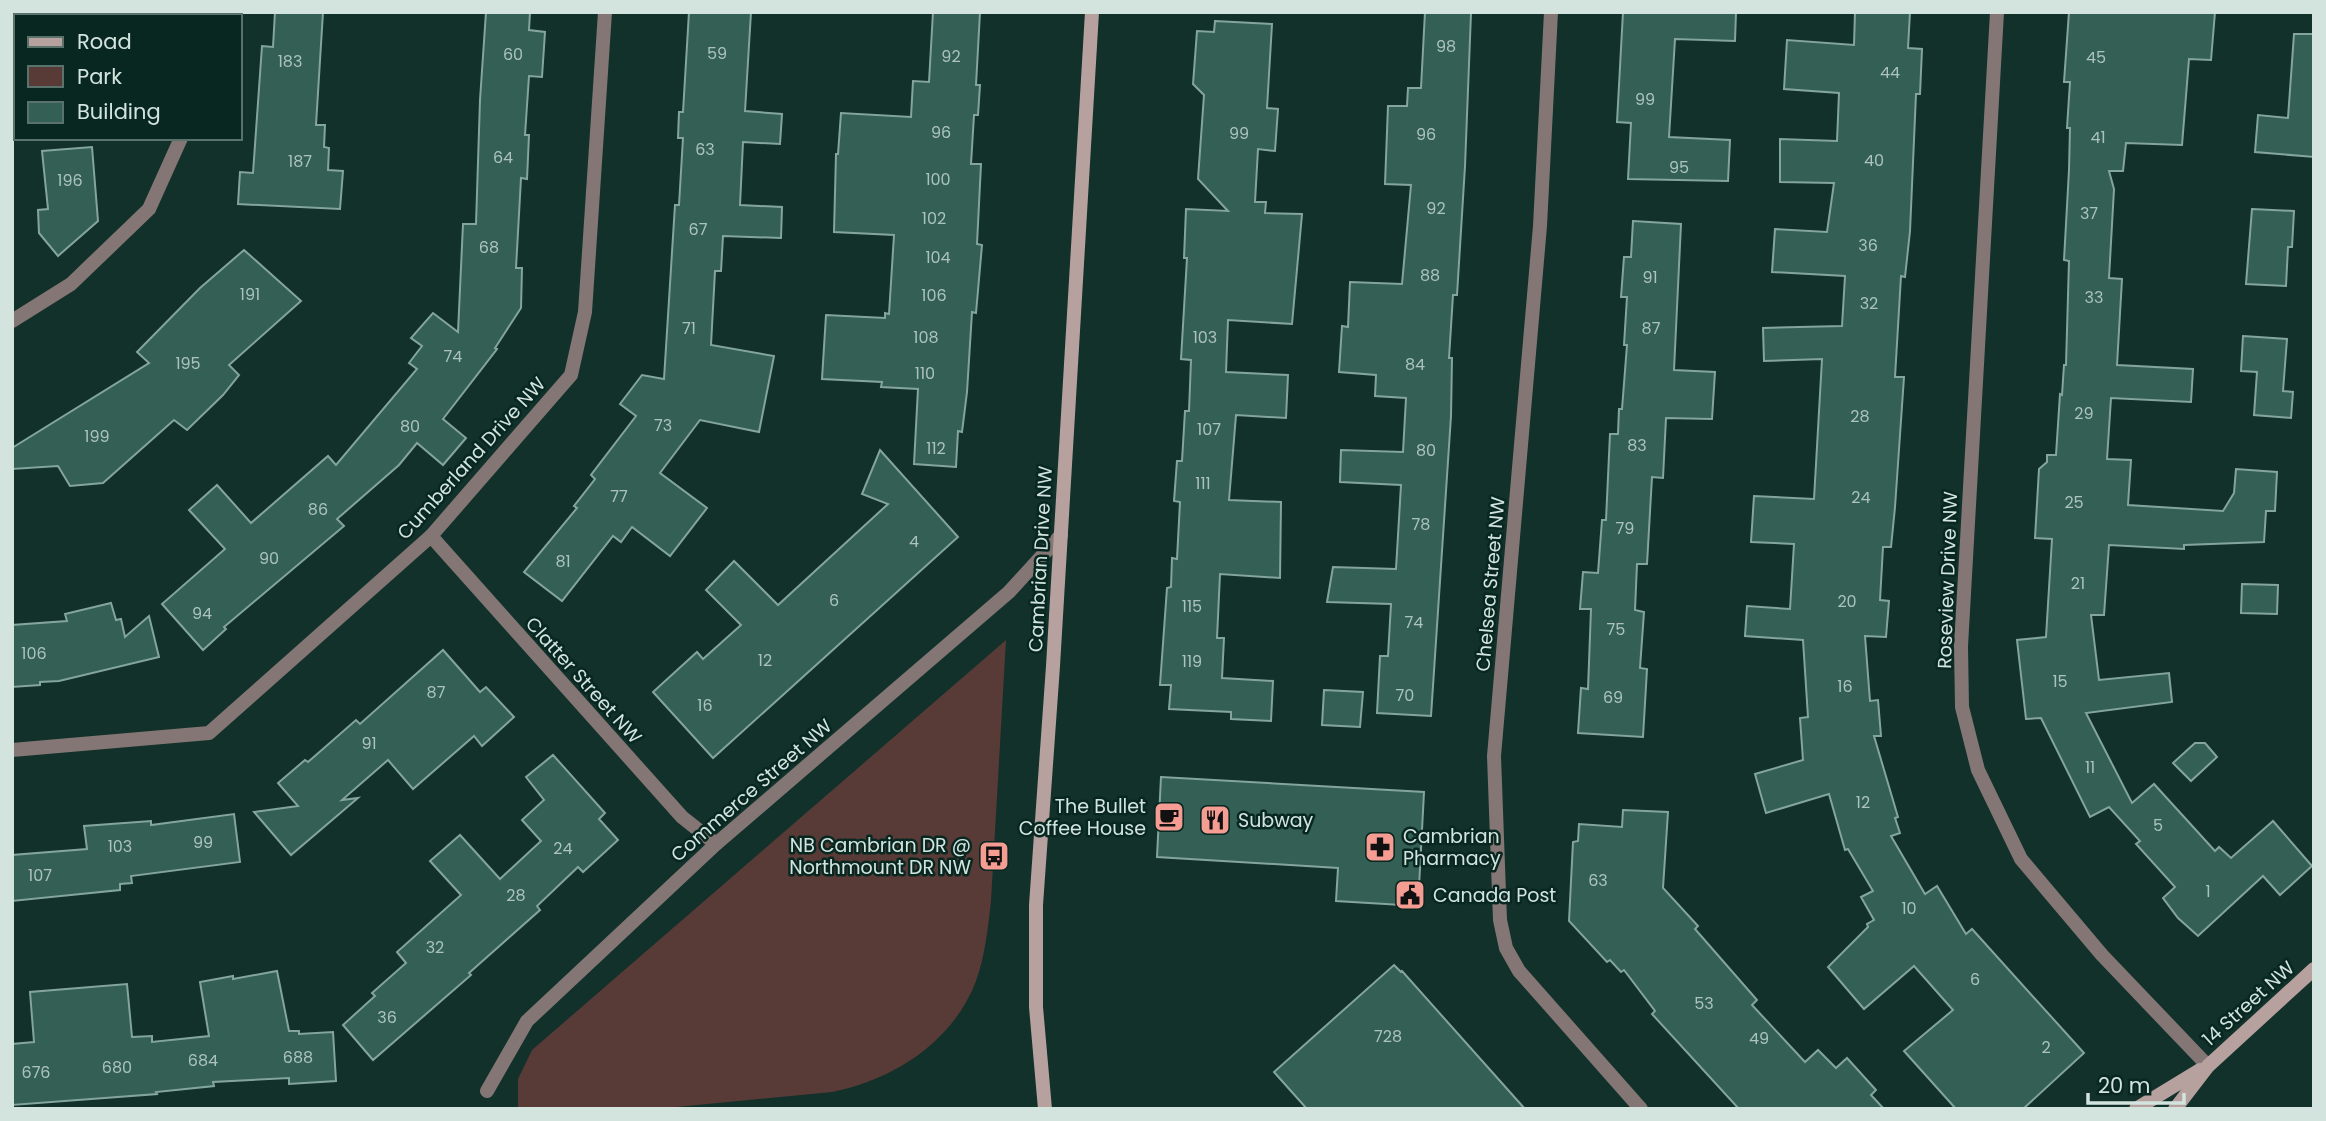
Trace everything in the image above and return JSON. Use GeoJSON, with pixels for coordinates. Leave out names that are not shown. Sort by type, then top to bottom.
{"type":"FeatureCollection","features":[{"type":"Feature","properties":{"kind":"street","name":"Cumberland Drive NW"},"geometry":{"type":"LineString","coordinates":[[12,750],[209,733],[431,536],[571,375],[585,312],[605,12]]}},
{"type":"Feature","properties":{"kind":"street","name":"Cambrian Drive NW"},"geometry":{"type":"LineString","coordinates":[[1045,1109],[1036,1007],[1036,905],[1092,12]]}},
{"type":"Feature","properties":{"kind":"street","name":"Chelsea Street NW"},"geometry":{"type":"LineString","coordinates":[[1552,12],[1540,226],[1494,756],[1500,920],[1506,948],[1518,971],[1642,1109]]}},
{"type":"Feature","properties":{"kind":"street","name":"Roseview Drive NW"},"geometry":{"type":"LineString","coordinates":[[1997,12],[1961,646],[1962,707],[1978,771],[2021,859],[2102,955],[2208,1066]]}},
{"type":"Feature","properties":{"kind":"street"},"geometry":{"type":"LineString","coordinates":[[12,321],[71,284],[149,209],[180,140]]}},
{"type":"Feature","properties":{"kind":"street","name":"Commerce Street NW"},"geometry":{"type":"LineString","coordinates":[[487,1091],[527,1021],[716,844],[1009,592],[1061,535]]}},
{"type":"Feature","properties":{"kind":"street","name":"Clatter Street NW"},"geometry":{"type":"LineString","coordinates":[[431,536],[673,807],[716,844]]}},
{"type":"Feature","properties":{"kind":"street","name":"14 Street NW"},"geometry":{"type":"LineString","coordinates":[[2175,1109],[2208,1066],[2314,970]]}},
{"type":"Feature","properties":{"kind":"street","name":"14 Street NW"},"geometry":{"type":"LineString","coordinates":[[2136,1109],[2208,1066]]}},
{"type":"Feature","properties":{"kind":"green space"},"geometry":{"type":"Polygon","coordinates":[[[1006,640],[991,901],[986,942],[976,981],[966,1003],[936,1040],[898,1068],[855,1086],[832,1092],[656,1109],[518,1109],[518,1079],[532,1050],[1006,640]]]}},
{"type":"Feature","properties":{"kind":"building"},"geometry":{"type":"Polygon","coordinates":[[[275,12],[323,12],[316,125],[325,125],[324,147],[329,148],[328,170],[343,171],[340,209],[238,204],[240,172],[253,173],[262,46],[273,47],[275,12]]]}},
{"type":"Feature","properties":{"kind":"building"},"geometry":{"type":"Polygon","coordinates":[[[486,12],[530,12],[529,30],[545,32],[542,77],[529,76],[525,135],[529,135],[527,179],[521,178],[516,268],[522,268],[521,308],[495,348],[497,349],[443,419],[466,438],[443,465],[417,443],[399,465],[337,519],[344,526],[224,627],[226,629],[203,650],[162,604],[225,549],[189,510],[217,485],[251,523],[328,456],[336,465],[417,369],[409,363],[422,346],[411,338],[433,313],[458,332],[463,224],[476,224],[486,12]]]}},
{"type":"Feature","properties":{"kind":"building"},"geometry":{"type":"Polygon","coordinates":[[[689,12],[751,12],[745,111],[782,114],[780,144],[743,142],[740,205],[782,207],[781,238],[723,236],[721,271],[715,271],[711,345],[774,356],[759,432],[700,420],[660,473],[707,508],[670,556],[632,527],[621,542],[613,536],[562,601],[524,572],[577,508],[574,506],[595,479],[591,475],[636,416],[620,404],[642,375],[664,379],[675,205],[679,205],[683,138],[678,138],[679,112],[683,112],[689,12]]]}},
{"type":"Feature","properties":{"kind":"building"},"geometry":{"type":"Polygon","coordinates":[[[933,12],[980,12],[976,85],[980,85],[978,115],[974,115],[971,164],[981,164],[977,244],[982,245],[976,313],[972,312],[962,432],[958,431],[956,467],[914,464],[918,389],[881,387],[882,382],[822,379],[826,315],[885,318],[885,313],[889,314],[894,235],[834,232],[836,154],[841,113],[911,117],[913,81],[929,82],[933,12]]]}},
{"type":"Feature","properties":{"kind":"building"},"geometry":{"type":"Polygon","coordinates":[[[1425,12],[1471,13],[1457,295],[1453,295],[1449,358],[1452,358],[1451,416],[1431,716],[1377,713],[1380,656],[1388,656],[1391,604],[1327,602],[1333,567],[1396,569],[1401,485],[1340,482],[1341,450],[1403,452],[1406,398],[1375,396],[1376,375],[1339,372],[1342,326],[1348,327],[1350,282],[1402,284],[1411,185],[1385,184],[1388,106],[1407,106],[1408,88],[1421,88],[1425,12]]]}},
{"type":"Feature","properties":{"kind":"building"},"geometry":{"type":"Polygon","coordinates":[[[1623,12],[1736,12],[1735,41],[1675,39],[1669,137],[1730,140],[1728,181],[1628,179],[1631,123],[1617,122],[1623,12]]]}},
{"type":"Feature","properties":{"kind":"building"},"geometry":{"type":"Polygon","coordinates":[[[1855,12],[1910,12],[1908,48],[1922,49],[1920,94],[1916,94],[1910,231],[1905,277],[1901,276],[1895,377],[1904,377],[1895,507],[1891,547],[1883,547],[1880,600],[1889,601],[1886,637],[1865,636],[1870,701],[1878,700],[1881,736],[1874,736],[1898,817],[1895,818],[1900,833],[1891,836],[1925,894],[1937,886],[1966,934],[1972,929],[2084,1053],[2023,1109],[1956,1109],[1904,1051],[1953,1010],[1914,966],[1864,1009],[1828,967],[1868,927],[1867,924],[1874,920],[1861,897],[1873,891],[1848,849],[1845,850],[1829,794],[1766,813],[1755,774],[1803,760],[1800,718],[1808,717],[1803,640],[1745,636],[1747,606],[1790,609],[1794,544],[1751,542],[1754,496],[1814,499],[1822,359],[1764,361],[1763,328],[1842,326],[1845,276],[1772,272],[1775,229],[1827,232],[1834,183],[1780,182],[1780,139],[1837,141],[1839,93],[1784,89],[1787,40],[1854,45],[1855,12]]]}},
{"type":"Feature","properties":{"kind":"building"},"geometry":{"type":"Polygon","coordinates":[[[2069,12],[2215,12],[2211,60],[2189,59],[2182,145],[2126,143],[2123,171],[2109,171],[2114,189],[2109,278],[2122,279],[2117,365],[2193,369],[2191,402],[2111,398],[2107,459],[2131,460],[2128,505],[2223,511],[2234,493],[2236,469],[2277,472],[2275,511],[2266,511],[2264,542],[2184,545],[2184,549],[2109,545],[2104,615],[2091,615],[2099,680],[2169,673],[2172,702],[2086,713],[2132,803],[2154,784],[2215,851],[2219,847],[2231,858],[2273,821],[2312,866],[2280,895],[2263,876],[2198,936],[2178,918],[2163,898],[2175,887],[2136,844],[2140,841],[2109,807],[2090,817],[2041,718],[2026,719],[2017,640],[2046,637],[2052,539],[2035,538],[2039,469],[2047,462],[2047,455],[2056,455],[2060,394],[2062,395],[2066,365],[2069,261],[2064,260],[2070,82],[2064,82],[2069,12]]]}},
{"type":"Feature","properties":{"kind":"building"},"geometry":{"type":"Polygon","coordinates":[[[1215,21],[1272,24],[1267,108],[1278,109],[1275,151],[1258,149],[1255,202],[1266,202],[1265,213],[1302,214],[1292,324],[1228,320],[1226,372],[1288,375],[1286,418],[1236,415],[1229,500],[1281,502],[1280,578],[1220,574],[1217,638],[1224,638],[1222,678],[1273,681],[1271,721],[1231,719],[1231,712],[1169,709],[1171,685],[1160,685],[1167,588],[1171,587],[1172,558],[1177,559],[1180,502],[1174,501],[1177,461],[1182,461],[1185,411],[1189,411],[1191,360],[1181,359],[1187,258],[1184,258],[1186,209],[1228,211],[1198,179],[1204,95],[1193,84],[1197,31],[1214,32],[1215,21]]]}},
{"type":"Feature","properties":{"kind":"building"},"geometry":{"type":"Polygon","coordinates":[[[2294,34],[2314,34],[2314,157],[2255,152],[2258,115],[2288,118],[2294,34]]]}},
{"type":"Feature","properties":{"kind":"building"},"geometry":{"type":"Polygon","coordinates":[[[92,147],[98,221],[58,256],[39,233],[38,210],[48,209],[42,151],[92,147]]]}},
{"type":"Feature","properties":{"kind":"building"},"geometry":{"type":"Polygon","coordinates":[[[2252,209],[2294,211],[2292,247],[2288,247],[2286,286],[2246,284],[2252,209]]]}},
{"type":"Feature","properties":{"kind":"building"},"geometry":{"type":"Polygon","coordinates":[[[1633,221],[1681,224],[1674,370],[1715,372],[1712,419],[1666,418],[1663,478],[1652,477],[1647,564],[1637,564],[1635,610],[1644,612],[1640,668],[1647,669],[1643,737],[1578,733],[1581,688],[1588,689],[1591,609],[1580,609],[1583,572],[1598,573],[1602,520],[1606,520],[1610,434],[1618,434],[1619,409],[1622,409],[1627,345],[1624,345],[1627,297],[1621,297],[1624,257],[1631,257],[1633,221]]]}},
{"type":"Feature","properties":{"kind":"building"},"geometry":{"type":"Polygon","coordinates":[[[244,250],[301,301],[229,365],[239,375],[223,395],[187,430],[174,420],[103,483],[70,486],[58,466],[12,469],[12,448],[149,363],[137,352],[200,288],[244,250]]]}},
{"type":"Feature","properties":{"kind":"building"},"geometry":{"type":"Polygon","coordinates":[[[2243,336],[2287,339],[2283,391],[2293,392],[2291,418],[2254,415],[2257,372],[2241,371],[2243,336]]]}},
{"type":"Feature","properties":{"kind":"building"},"geometry":{"type":"Polygon","coordinates":[[[880,450],[958,537],[713,758],[653,692],[697,652],[703,659],[741,625],[706,590],[734,561],[778,605],[888,504],[862,494],[880,450]]]}},
{"type":"Feature","properties":{"kind":"building"},"geometry":{"type":"Polygon","coordinates":[[[2242,584],[2278,585],[2277,614],[2241,613],[2242,584]]]}},
{"type":"Feature","properties":{"kind":"building"},"geometry":{"type":"Polygon","coordinates":[[[111,603],[116,620],[121,619],[125,637],[149,616],[159,657],[59,681],[40,682],[40,685],[12,687],[12,625],[67,621],[65,614],[111,603]]]}},
{"type":"Feature","properties":{"kind":"building"},"geometry":{"type":"Polygon","coordinates":[[[443,650],[480,692],[486,687],[514,717],[482,746],[474,736],[413,789],[388,760],[342,800],[358,798],[291,855],[254,812],[298,806],[278,783],[305,760],[308,762],[356,720],[360,724],[443,650]]]}},
{"type":"Feature","properties":{"kind":"building"},"geometry":{"type":"Polygon","coordinates":[[[1324,690],[1363,692],[1360,727],[1322,725],[1324,690]]]}},
{"type":"Feature","properties":{"kind":"building"},"geometry":{"type":"Polygon","coordinates":[[[2195,743],[2205,743],[2217,757],[2191,781],[2173,763],[2195,743]]]}},
{"type":"Feature","properties":{"kind":"building"},"geometry":{"type":"Polygon","coordinates":[[[553,755],[605,813],[599,819],[618,840],[583,872],[578,867],[537,906],[540,910],[469,973],[471,975],[373,1060],[343,1025],[375,996],[372,993],[406,963],[397,952],[461,895],[430,861],[460,835],[500,879],[541,841],[522,820],[544,800],[526,777],[553,755]]]}},
{"type":"Feature","properties":{"kind":"building"},"geometry":{"type":"Polygon","coordinates":[[[1161,777],[1424,792],[1418,906],[1336,901],[1338,868],[1157,857],[1161,777]]]}},
{"type":"Feature","properties":{"kind":"building"},"geometry":{"type":"Polygon","coordinates":[[[1623,810],[1668,812],[1663,888],[1698,926],[1695,929],[1757,1000],[1752,1005],[1805,1062],[1818,1050],[1836,1068],[1847,1058],[1876,1090],[1871,1095],[1884,1109],[1739,1109],[1652,1014],[1655,1011],[1624,970],[1621,972],[1610,960],[1607,962],[1569,921],[1573,842],[1578,841],[1579,824],[1622,827],[1623,810]]]}},
{"type":"Feature","properties":{"kind":"building"},"geometry":{"type":"Polygon","coordinates":[[[234,814],[240,862],[131,876],[132,883],[120,884],[120,890],[12,901],[12,855],[87,849],[84,826],[151,821],[151,825],[234,814]]]}},
{"type":"Feature","properties":{"kind":"building"},"geometry":{"type":"Polygon","coordinates":[[[1394,965],[1525,1109],[1307,1109],[1274,1072],[1394,965]]]}},
{"type":"Feature","properties":{"kind":"building"},"geometry":{"type":"Polygon","coordinates":[[[277,971],[289,1031],[299,1031],[299,1034],[333,1032],[336,1081],[289,1084],[289,1078],[213,1082],[214,1086],[156,1092],[157,1094],[12,1105],[12,1044],[34,1042],[30,992],[127,984],[132,1037],[152,1036],[152,1042],[209,1036],[200,982],[277,971]]]}},
{"type":"Feature","properties":{"kind":"place","name":"The Bullet Coffee House"},"geometry":{"type":"Point","coordinates":[1169,817]}},
{"type":"Feature","properties":{"kind":"place","name":"Subway"},"geometry":{"type":"Point","coordinates":[1215,820]}},
{"type":"Feature","properties":{"kind":"place","name":"Cambrian Pharmacy"},"geometry":{"type":"Point","coordinates":[1380,847]}},
{"type":"Feature","properties":{"kind":"place","name":"NB Cambrian DR @ Northmount DR NW"},"geometry":{"type":"Point","coordinates":[994,856]}},
{"type":"Feature","properties":{"kind":"place","name":"Canada Post"},"geometry":{"type":"Point","coordinates":[1410,895]}}]}
